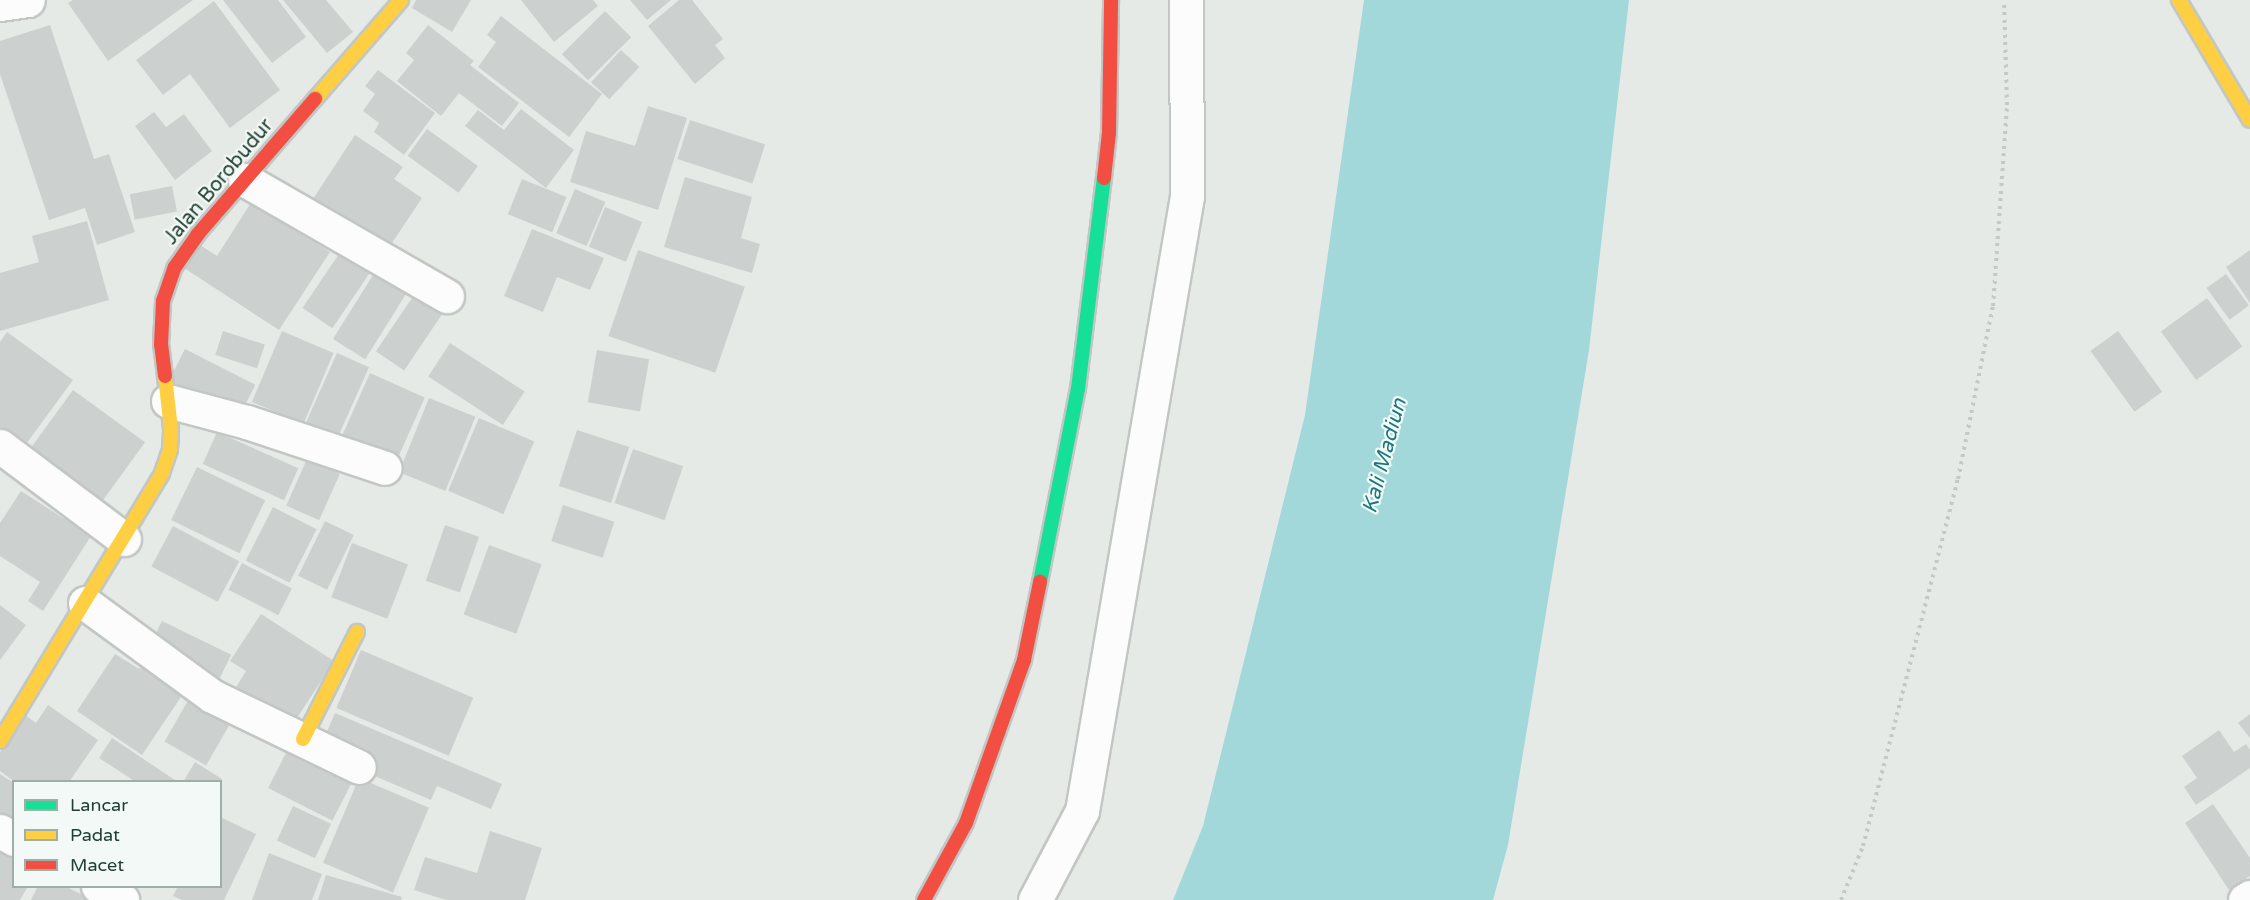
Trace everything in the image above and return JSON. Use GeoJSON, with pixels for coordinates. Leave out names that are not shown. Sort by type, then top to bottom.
{"type":"FeatureCollection","features":[{"type":"Feature","properties":{"kind":"street"},"geometry":{"type":"LineString","coordinates":[[0,4],[28,0]]}},
{"type":"Feature","properties":{"kind":"street","name":"Jalan Borobudur"},"geometry":{"type":"LineString","coordinates":[[0,741],[162,473],[170,450],[168,401],[161,345],[163,301],[175,267],[198,234],[401,0]]}},
{"type":"Feature","properties":{"kind":"street"},"geometry":{"type":"LineString","coordinates":[[924,900],[966,823],[1024,660],[1078,389],[1109,133],[1111,0]]}},
{"type":"Feature","properties":{"kind":"street"},"geometry":{"type":"LineString","coordinates":[[1035,900],[1082,812],[1187,196],[1186,0]]}},
{"type":"Feature","properties":{"kind":"street"},"geometry":{"type":"LineString","coordinates":[[2179,0],[2250,120]]}},
{"type":"Feature","properties":{"kind":"street"},"geometry":{"type":"LineString","coordinates":[[245,180],[447,296]]}},
{"type":"Feature","properties":{"kind":"street"},"geometry":{"type":"LineString","coordinates":[[168,401],[247,422],[385,468]]}},
{"type":"Feature","properties":{"kind":"street"},"geometry":{"type":"LineString","coordinates":[[0,446],[124,539]]}},
{"type":"Feature","properties":{"kind":"street"},"geometry":{"type":"LineString","coordinates":[[85,603],[212,696],[359,767]]}},
{"type":"Feature","properties":{"kind":"street"},"geometry":{"type":"LineString","coordinates":[[303,739],[357,632]]}},
{"type":"Feature","properties":{"kind":"street"},"geometry":{"type":"LineString","coordinates":[[101,888],[122,900]]}},
{"type":"Feature","properties":{"kind":"street"},"geometry":{"type":"LineString","coordinates":[[2245,900],[2250,897]]}},
{"type":"Feature","properties":{"kind":"path"},"geometry":{"type":"LineString","coordinates":[[1841,900],[1863,846],[1958,479],[1993,306],[2007,105],[2004,0]]}},
{"type":"Feature","properties":{"kind":"water","name":"Kali Madiun"},"geometry":{"type":"Polygon","coordinates":[[[1364,0],[1629,0],[1589,350],[1508,845],[1493,900],[1173,900],[1203,826],[1305,415],[1364,0]]]}},
{"type":"Feature","properties":{"kind":"building"},"geometry":{"type":"Polygon","coordinates":[[[73,0],[193,0],[108,61],[68,3],[73,0]]]}},
{"type":"Feature","properties":{"kind":"building"},"geometry":{"type":"Polygon","coordinates":[[[223,0],[278,0],[306,37],[272,63],[223,0]]]}},
{"type":"Feature","properties":{"kind":"building"},"geometry":{"type":"Polygon","coordinates":[[[283,0],[326,0],[353,32],[327,53],[283,0]]]}},
{"type":"Feature","properties":{"kind":"building"},"geometry":{"type":"Polygon","coordinates":[[[416,0],[471,0],[452,32],[412,8],[416,0]]]}},
{"type":"Feature","properties":{"kind":"building"},"geometry":{"type":"Polygon","coordinates":[[[521,0],[593,0],[598,6],[554,42],[521,0]]]}},
{"type":"Feature","properties":{"kind":"building"},"geometry":{"type":"Polygon","coordinates":[[[630,0],[671,0],[647,20],[630,0]]]}},
{"type":"Feature","properties":{"kind":"building"},"geometry":{"type":"Polygon","coordinates":[[[679,0],[692,0],[723,39],[715,45],[725,58],[695,84],[648,26],[679,0]]]}},
{"type":"Feature","properties":{"kind":"building"},"geometry":{"type":"Polygon","coordinates":[[[214,1],[280,90],[230,128],[190,74],[163,95],[136,60],[214,1]]]}},
{"type":"Feature","properties":{"kind":"building"},"geometry":{"type":"Polygon","coordinates":[[[605,11],[631,37],[588,80],[562,54],[605,11]]]}},
{"type":"Feature","properties":{"kind":"building"},"geometry":{"type":"Polygon","coordinates":[[[501,16],[602,94],[569,137],[478,67],[496,42],[487,35],[501,16]]]}},
{"type":"Feature","properties":{"kind":"building"},"geometry":{"type":"Polygon","coordinates":[[[50,25],[94,159],[109,154],[135,232],[97,245],[85,208],[49,220],[0,74],[0,41],[50,25]]]}},
{"type":"Feature","properties":{"kind":"building"},"geometry":{"type":"Polygon","coordinates":[[[428,25],[474,61],[470,65],[519,103],[502,126],[459,93],[441,116],[397,81],[414,60],[406,53],[428,25]]]}},
{"type":"Feature","properties":{"kind":"building"},"geometry":{"type":"Polygon","coordinates":[[[621,50],[639,67],[609,99],[591,82],[621,50]]]}},
{"type":"Feature","properties":{"kind":"building"},"geometry":{"type":"Polygon","coordinates":[[[378,70],[435,113],[404,155],[374,132],[379,123],[363,111],[375,94],[365,86],[378,70]]]}},
{"type":"Feature","properties":{"kind":"building"},"geometry":{"type":"Polygon","coordinates":[[[648,106],[687,118],[658,210],[570,182],[586,131],[635,146],[648,106]]]}},
{"type":"Feature","properties":{"kind":"building"},"geometry":{"type":"Polygon","coordinates":[[[521,109],[574,150],[546,188],[465,126],[478,110],[504,130],[521,109]]]}},
{"type":"Feature","properties":{"kind":"building"},"geometry":{"type":"Polygon","coordinates":[[[154,112],[166,127],[184,114],[212,151],[175,180],[135,126],[154,112]]]}},
{"type":"Feature","properties":{"kind":"building"},"geometry":{"type":"Polygon","coordinates":[[[690,120],[765,144],[752,183],[677,159],[690,120]]]}},
{"type":"Feature","properties":{"kind":"building"},"geometry":{"type":"Polygon","coordinates":[[[427,129],[478,166],[459,193],[408,156],[427,129]]]}},
{"type":"Feature","properties":{"kind":"building"},"geometry":{"type":"Polygon","coordinates":[[[355,135],[403,167],[394,179],[422,198],[384,255],[309,205],[355,135]]]}},
{"type":"Feature","properties":{"kind":"building"},"geometry":{"type":"Polygon","coordinates":[[[685,177],[752,197],[741,238],[760,244],[752,273],[664,247],[685,177]]]}},
{"type":"Feature","properties":{"kind":"building"},"geometry":{"type":"Polygon","coordinates":[[[522,179],[567,197],[552,232],[508,214],[522,179]]]}},
{"type":"Feature","properties":{"kind":"building"},"geometry":{"type":"Polygon","coordinates":[[[172,186],[177,212],[135,220],[130,194],[172,186]]]}},
{"type":"Feature","properties":{"kind":"building"},"geometry":{"type":"Polygon","coordinates":[[[575,189],[605,202],[587,246],[556,233],[575,189]]]}},
{"type":"Feature","properties":{"kind":"building"},"geometry":{"type":"Polygon","coordinates":[[[252,201],[330,252],[279,330],[181,266],[197,243],[217,256],[252,201]]]}},
{"type":"Feature","properties":{"kind":"building"},"geometry":{"type":"Polygon","coordinates":[[[605,207],[642,222],[626,262],[589,247],[605,207]]]}},
{"type":"Feature","properties":{"kind":"building"},"geometry":{"type":"Polygon","coordinates":[[[87,221],[109,300],[0,331],[0,273],[39,262],[32,236],[87,221]]]}},
{"type":"Feature","properties":{"kind":"building"},"geometry":{"type":"Polygon","coordinates":[[[532,229],[604,258],[590,290],[557,277],[543,312],[504,296],[532,229]]]}},
{"type":"Feature","properties":{"kind":"building"},"geometry":{"type":"Polygon","coordinates":[[[345,245],[375,265],[332,328],[303,308],[345,245]]]}},
{"type":"Feature","properties":{"kind":"building"},"geometry":{"type":"Polygon","coordinates":[[[638,250],[745,287],[715,373],[608,336],[638,250]]]}},
{"type":"Feature","properties":{"kind":"building"},"geometry":{"type":"Polygon","coordinates":[[[2250,250],[2250,303],[2226,267],[2250,250]]]}},
{"type":"Feature","properties":{"kind":"building"},"geometry":{"type":"Polygon","coordinates":[[[378,267],[410,287],[365,359],[333,339],[378,267]]]}},
{"type":"Feature","properties":{"kind":"building"},"geometry":{"type":"Polygon","coordinates":[[[2226,274],[2249,306],[2230,320],[2207,288],[2226,274]]]}},
{"type":"Feature","properties":{"kind":"building"},"geometry":{"type":"Polygon","coordinates":[[[414,295],[442,314],[404,370],[376,351],[414,295]]]}},
{"type":"Feature","properties":{"kind":"building"},"geometry":{"type":"Polygon","coordinates":[[[2207,298],[2242,347],[2196,380],[2161,332],[2207,298]]]}},
{"type":"Feature","properties":{"kind":"building"},"geometry":{"type":"Polygon","coordinates":[[[223,331],[265,345],[257,368],[215,355],[223,331]]]}},
{"type":"Feature","properties":{"kind":"building"},"geometry":{"type":"Polygon","coordinates":[[[282,331],[334,353],[303,424],[252,402],[282,331]]]}},
{"type":"Feature","properties":{"kind":"building"},"geometry":{"type":"Polygon","coordinates":[[[2118,331],[2162,392],[2135,412],[2090,351],[2118,331]]]}},
{"type":"Feature","properties":{"kind":"building"},"geometry":{"type":"Polygon","coordinates":[[[7,332],[73,380],[21,451],[0,436],[0,342],[7,332]]]}},
{"type":"Feature","properties":{"kind":"building"},"geometry":{"type":"Polygon","coordinates":[[[450,343],[525,391],[503,425],[428,377],[450,343]]]}},
{"type":"Feature","properties":{"kind":"building"},"geometry":{"type":"Polygon","coordinates":[[[185,349],[255,385],[239,416],[169,380],[185,349]]]}},
{"type":"Feature","properties":{"kind":"building"},"geometry":{"type":"Polygon","coordinates":[[[597,350],[649,359],[640,411],[588,402],[597,350]]]}},
{"type":"Feature","properties":{"kind":"building"},"geometry":{"type":"Polygon","coordinates":[[[337,353],[369,367],[336,441],[304,427],[337,353]]]}},
{"type":"Feature","properties":{"kind":"building"},"geometry":{"type":"Polygon","coordinates":[[[370,373],[425,397],[394,467],[339,442],[370,373]]]}},
{"type":"Feature","properties":{"kind":"building"},"geometry":{"type":"Polygon","coordinates":[[[73,390],[145,442],[98,507],[26,455],[73,390]]]}},
{"type":"Feature","properties":{"kind":"building"},"geometry":{"type":"Polygon","coordinates":[[[429,398],[475,417],[445,491],[399,472],[429,398]]]}},
{"type":"Feature","properties":{"kind":"building"},"geometry":{"type":"Polygon","coordinates":[[[479,418],[534,441],[503,514],[448,491],[479,418]]]}},
{"type":"Feature","properties":{"kind":"building"},"geometry":{"type":"Polygon","coordinates":[[[577,430],[629,447],[611,503],[559,486],[577,430]]]}},
{"type":"Feature","properties":{"kind":"building"},"geometry":{"type":"Polygon","coordinates":[[[217,432],[298,468],[284,500],[203,464],[217,432]]]}},
{"type":"Feature","properties":{"kind":"building"},"geometry":{"type":"Polygon","coordinates":[[[633,449],[683,466],[665,520],[614,503],[633,449]]]}},
{"type":"Feature","properties":{"kind":"building"},"geometry":{"type":"Polygon","coordinates":[[[307,459],[340,474],[319,520],[286,506],[307,459]]]}},
{"type":"Feature","properties":{"kind":"building"},"geometry":{"type":"Polygon","coordinates":[[[197,467],[265,500],[239,553],[171,520],[197,467]]]}},
{"type":"Feature","properties":{"kind":"building"},"geometry":{"type":"Polygon","coordinates":[[[21,491],[91,536],[43,611],[28,601],[40,582],[0,556],[0,523],[21,491]]]}},
{"type":"Feature","properties":{"kind":"building"},"geometry":{"type":"Polygon","coordinates":[[[563,505],[614,522],[603,558],[551,541],[563,505]]]}},
{"type":"Feature","properties":{"kind":"building"},"geometry":{"type":"Polygon","coordinates":[[[273,507],[317,529],[289,583],[246,560],[273,507]]]}},
{"type":"Feature","properties":{"kind":"building"},"geometry":{"type":"Polygon","coordinates":[[[325,521],[354,535],[327,590],[298,576],[325,521]]]}},
{"type":"Feature","properties":{"kind":"building"},"geometry":{"type":"Polygon","coordinates":[[[445,525],[479,537],[460,593],[426,581],[445,525]]]}},
{"type":"Feature","properties":{"kind":"building"},"geometry":{"type":"Polygon","coordinates":[[[173,526],[239,561],[218,602],[151,567],[173,526]]]}},
{"type":"Feature","properties":{"kind":"building"},"geometry":{"type":"Polygon","coordinates":[[[352,543],[408,565],[387,619],[331,597],[352,543]]]}},
{"type":"Feature","properties":{"kind":"building"},"geometry":{"type":"Polygon","coordinates":[[[489,545],[542,564],[516,634],[464,615],[489,545]]]}},
{"type":"Feature","properties":{"kind":"building"},"geometry":{"type":"Polygon","coordinates":[[[242,563],[292,588],[278,615],[228,590],[242,563]]]}},
{"type":"Feature","properties":{"kind":"building"},"geometry":{"type":"Polygon","coordinates":[[[0,605],[26,625],[0,660],[0,605]]]}},
{"type":"Feature","properties":{"kind":"building"},"geometry":{"type":"Polygon","coordinates":[[[261,614],[334,661],[290,729],[233,692],[246,671],[230,661],[261,614]]]}},
{"type":"Feature","properties":{"kind":"building"},"geometry":{"type":"Polygon","coordinates":[[[162,621],[231,655],[218,681],[149,647],[162,621]]]}},
{"type":"Feature","properties":{"kind":"building"},"geometry":{"type":"Polygon","coordinates":[[[361,650],[473,698],[449,756],[336,708],[361,650]]]}},
{"type":"Feature","properties":{"kind":"building"},"geometry":{"type":"Polygon","coordinates":[[[115,654],[139,669],[149,654],[191,682],[142,755],[77,711],[115,654]]]}},
{"type":"Feature","properties":{"kind":"building"},"geometry":{"type":"Polygon","coordinates":[[[189,699],[231,723],[206,765],[164,741],[189,699]]]}},
{"type":"Feature","properties":{"kind":"building"},"geometry":{"type":"Polygon","coordinates":[[[48,705],[98,740],[70,780],[12,780],[0,771],[0,752],[25,715],[36,723],[48,705]]]}},
{"type":"Feature","properties":{"kind":"building"},"geometry":{"type":"Polygon","coordinates":[[[335,713],[502,784],[491,809],[437,786],[431,800],[318,752],[335,713]]]}},
{"type":"Feature","properties":{"kind":"building"},"geometry":{"type":"Polygon","coordinates":[[[2250,714],[2250,738],[2238,723],[2250,714]]]}},
{"type":"Feature","properties":{"kind":"building"},"geometry":{"type":"Polygon","coordinates":[[[2219,730],[2234,752],[2246,744],[2250,750],[2250,768],[2196,805],[2184,787],[2197,778],[2182,756],[2219,730]]]}},
{"type":"Feature","properties":{"kind":"building"},"geometry":{"type":"Polygon","coordinates":[[[112,738],[175,780],[133,780],[99,758],[112,738]]]}},
{"type":"Feature","properties":{"kind":"building"},"geometry":{"type":"Polygon","coordinates":[[[289,747],[353,780],[332,821],[268,788],[289,747]]]}},
{"type":"Feature","properties":{"kind":"building"},"geometry":{"type":"Polygon","coordinates":[[[195,762],[222,779],[221,780],[184,780],[195,762]]]}},
{"type":"Feature","properties":{"kind":"building"},"geometry":{"type":"Polygon","coordinates":[[[0,774],[12,782],[12,834],[0,826],[0,774]]]}},
{"type":"Feature","properties":{"kind":"building"},"geometry":{"type":"Polygon","coordinates":[[[359,778],[429,808],[393,892],[323,863],[359,778]]]}},
{"type":"Feature","properties":{"kind":"building"},"geometry":{"type":"Polygon","coordinates":[[[2213,804],[2250,858],[2250,876],[2229,890],[2185,823],[2213,804]]]}},
{"type":"Feature","properties":{"kind":"building"},"geometry":{"type":"Polygon","coordinates":[[[293,806],[331,824],[315,858],[277,840],[293,806]]]}},
{"type":"Feature","properties":{"kind":"building"},"geometry":{"type":"Polygon","coordinates":[[[222,818],[256,834],[224,900],[182,900],[173,896],[177,888],[222,888],[222,818]]]}},
{"type":"Feature","properties":{"kind":"building"},"geometry":{"type":"Polygon","coordinates":[[[490,831],[542,848],[525,900],[446,900],[414,890],[425,857],[477,873],[490,831]]]}},
{"type":"Feature","properties":{"kind":"building"},"geometry":{"type":"Polygon","coordinates":[[[0,850],[12,857],[12,888],[27,888],[20,900],[0,900],[0,850]]]}},
{"type":"Feature","properties":{"kind":"building"},"geometry":{"type":"Polygon","coordinates":[[[269,853],[322,874],[312,900],[252,900],[269,853]]]}},
{"type":"Feature","properties":{"kind":"building"},"geometry":{"type":"Polygon","coordinates":[[[326,875],[402,897],[401,900],[318,900],[326,875]]]}},
{"type":"Feature","properties":{"kind":"building"},"geometry":{"type":"Polygon","coordinates":[[[37,888],[69,888],[92,900],[31,900],[37,888]]]}},
{"type":"Feature","properties":{"kind":"traffic: fast"},"geometry":{"type":"LineString","coordinates":[[1040,582],[1078,389],[1104,178]]}},
{"type":"Feature","properties":{"kind":"traffic: slow"},"geometry":{"type":"LineString","coordinates":[[315,99],[401,0]]}},
{"type":"Feature","properties":{"kind":"traffic: slow"},"geometry":{"type":"LineString","coordinates":[[2179,0],[2250,120]]}},
{"type":"Feature","properties":{"kind":"traffic: slow"},"geometry":{"type":"LineString","coordinates":[[0,741],[162,473],[170,450],[171,429],[165,376]]}},
{"type":"Feature","properties":{"kind":"traffic: slow"},"geometry":{"type":"LineString","coordinates":[[303,739],[357,632]]}},
{"type":"Feature","properties":{"kind":"traffic: jam"},"geometry":{"type":"LineString","coordinates":[[1104,178],[1109,133],[1111,0]]}},
{"type":"Feature","properties":{"kind":"traffic: jam"},"geometry":{"type":"LineString","coordinates":[[165,376],[161,345],[163,301],[175,267],[198,234],[315,99]]}},
{"type":"Feature","properties":{"kind":"traffic: jam"},"geometry":{"type":"LineString","coordinates":[[924,900],[966,823],[1024,660],[1040,582]]}}]}
